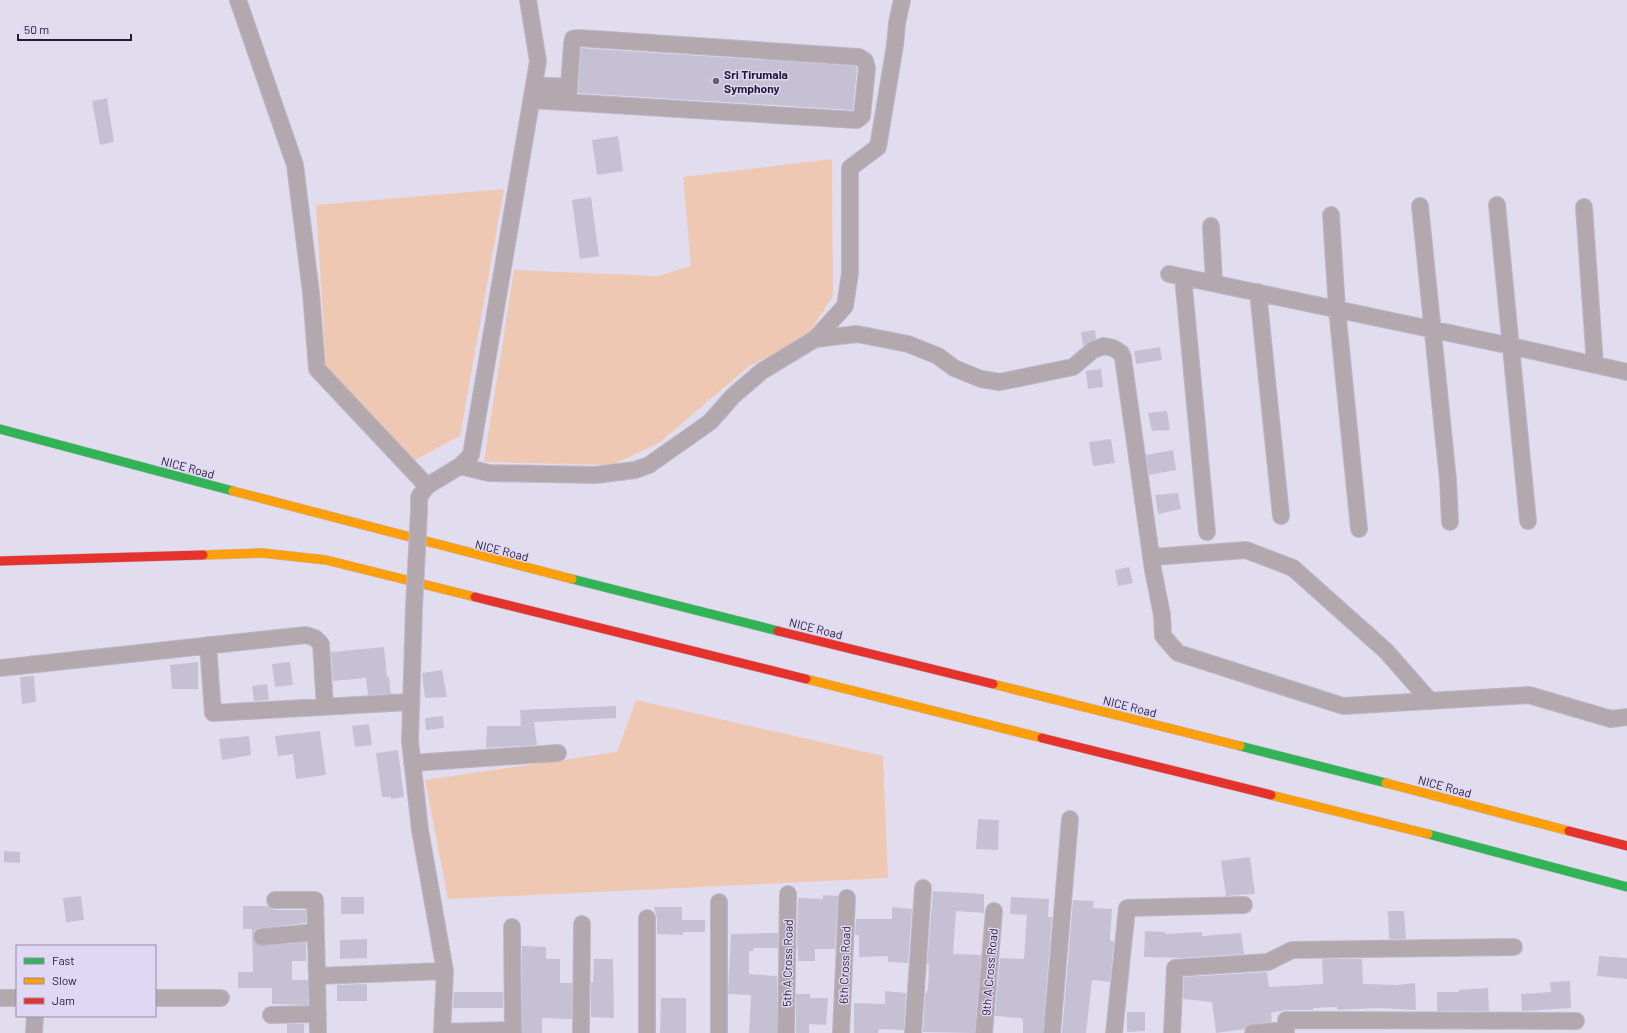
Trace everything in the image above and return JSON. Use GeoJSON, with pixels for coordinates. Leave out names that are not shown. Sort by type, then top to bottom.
{"type":"FeatureCollection","features":[{"type":"Feature","properties":{"kind":"highway","name":"NICE Road"},"geometry":{"type":"LineString","coordinates":[[0,430],[462,552],[1336,770],[1627,846]]}},
{"type":"Feature","properties":{"kind":"highway"},"geometry":{"type":"LineString","coordinates":[[0,561],[262,553],[326,560],[1470,844],[1627,887]]}},
{"type":"Feature","properties":{"kind":"street"},"geometry":{"type":"LineString","coordinates":[[238,0],[295,165],[311,293],[317,369],[427,486]]}},
{"type":"Feature","properties":{"kind":"street"},"geometry":{"type":"LineString","coordinates":[[512,927],[513,1032],[442,1032],[445,971],[420,830],[410,741],[410,702],[419,497],[427,486],[460,466],[471,455],[538,62],[528,0]]}},
{"type":"Feature","properties":{"kind":"street"},"geometry":{"type":"LineString","coordinates":[[460,466],[488,473],[595,475],[635,470],[649,465],[710,422],[733,396],[762,371],[815,339],[845,306],[850,273],[850,168],[878,147],[895,45],[897,23],[902,0]]}},
{"type":"Feature","properties":{"kind":"street"},"geometry":{"type":"LineString","coordinates":[[533,93],[569,94],[857,120],[862,116],[867,68],[866,61],[859,57],[688,47],[579,38],[573,39],[572,44],[569,94]]}},
{"type":"Feature","properties":{"kind":"street"},"geometry":{"type":"LineString","coordinates":[[1497,205],[1528,522]]}},
{"type":"Feature","properties":{"kind":"street"},"geometry":{"type":"LineString","coordinates":[[1420,206],[1448,480],[1450,522]]}},
{"type":"Feature","properties":{"kind":"street"},"geometry":{"type":"LineString","coordinates":[[1584,207],[1595,365]]}},
{"type":"Feature","properties":{"kind":"street"},"geometry":{"type":"LineString","coordinates":[[1331,215],[1337,309],[1359,529]]}},
{"type":"Feature","properties":{"kind":"street"},"geometry":{"type":"LineString","coordinates":[[1212,226],[1214,283]]}},
{"type":"Feature","properties":{"kind":"street"},"geometry":{"type":"LineString","coordinates":[[1207,532],[1176,275],[1627,372]]}},
{"type":"Feature","properties":{"kind":"street"},"geometry":{"type":"LineString","coordinates":[[1258,292],[1281,516]]}},
{"type":"Feature","properties":{"kind":"street"},"geometry":{"type":"LineString","coordinates":[[815,339],[857,334],[908,344],[938,356],[954,368],[981,379],[1000,382],[1073,367],[1093,350],[1104,346],[1114,348],[1121,353],[1123,358],[1162,616],[1163,636],[1178,653],[1343,706],[1529,695],[1611,719],[1627,717]]}},
{"type":"Feature","properties":{"kind":"street"},"geometry":{"type":"LineString","coordinates":[[1152,557],[1246,550],[1293,568],[1386,652],[1430,700]]}},
{"type":"Feature","properties":{"kind":"street"},"geometry":{"type":"LineString","coordinates":[[0,668],[306,635],[315,638],[321,644],[325,707]]}},
{"type":"Feature","properties":{"kind":"street"},"geometry":{"type":"LineString","coordinates":[[208,645],[213,713],[410,702]]}},
{"type":"Feature","properties":{"kind":"street"},"geometry":{"type":"LineString","coordinates":[[412,763],[558,753]]}},
{"type":"Feature","properties":{"kind":"street"},"geometry":{"type":"LineString","coordinates":[[1052,1033],[1070,819]]}},
{"type":"Feature","properties":{"kind":"street"},"geometry":{"type":"LineString","coordinates":[[913,1033],[923,888]]}},
{"type":"Feature","properties":{"kind":"street","name":"5th A Cross Road"},"geometry":{"type":"LineString","coordinates":[[786,1033],[788,894]]}},
{"type":"Feature","properties":{"kind":"street","name":"6th Cross Road"},"geometry":{"type":"LineString","coordinates":[[841,1033],[847,898]]}},
{"type":"Feature","properties":{"kind":"street"},"geometry":{"type":"LineString","coordinates":[[275,900],[315,900],[318,1033]]}},
{"type":"Feature","properties":{"kind":"street"},"geometry":{"type":"LineString","coordinates":[[719,902],[719,1033]]}},
{"type":"Feature","properties":{"kind":"street"},"geometry":{"type":"LineString","coordinates":[[1114,1033],[1127,908],[1244,905]]}},
{"type":"Feature","properties":{"kind":"street","name":"9th A Cross Road"},"geometry":{"type":"LineString","coordinates":[[984,1033],[994,911]]}},
{"type":"Feature","properties":{"kind":"street"},"geometry":{"type":"LineString","coordinates":[[646,1033],[647,918]]}},
{"type":"Feature","properties":{"kind":"street"},"geometry":{"type":"LineString","coordinates":[[581,1033],[582,924]]}},
{"type":"Feature","properties":{"kind":"street"},"geometry":{"type":"LineString","coordinates":[[262,937],[316,932]]}},
{"type":"Feature","properties":{"kind":"street"},"geometry":{"type":"LineString","coordinates":[[1172,1033],[1176,968],[1268,962],[1292,950],[1514,947]]}},
{"type":"Feature","properties":{"kind":"street"},"geometry":{"type":"LineString","coordinates":[[317,976],[445,971]]}},
{"type":"Feature","properties":{"kind":"street"},"geometry":{"type":"LineString","coordinates":[[0,998],[16,998]]}},
{"type":"Feature","properties":{"kind":"street"},"geometry":{"type":"LineString","coordinates":[[156,998],[221,998]]}},
{"type":"Feature","properties":{"kind":"street"},"geometry":{"type":"LineString","coordinates":[[271,1015],[318,1014]]}},
{"type":"Feature","properties":{"kind":"street"},"geometry":{"type":"LineString","coordinates":[[34,1033],[35,1017]]}},
{"type":"Feature","properties":{"kind":"street"},"geometry":{"type":"LineString","coordinates":[[1253,1033],[1286,1032],[1286,1020],[1576,1021]]}},
{"type":"Feature","properties":{"kind":"shaded area"},"geometry":{"type":"Polygon","coordinates":[[[832,159],[833,296],[807,336],[748,367],[659,443],[612,465],[484,462],[514,270],[658,276],[691,266],[683,177],[832,159]]]}},
{"type":"Feature","properties":{"kind":"shaded area"},"geometry":{"type":"Polygon","coordinates":[[[504,189],[460,436],[413,461],[326,366],[316,205],[504,189]]]}},
{"type":"Feature","properties":{"kind":"shaded area"},"geometry":{"type":"Polygon","coordinates":[[[636,700],[883,756],[888,878],[448,899],[425,780],[617,752],[636,700]]]}},
{"type":"Feature","properties":{"kind":"building","name":"Sri Tirumala Symphony"},"geometry":{"type":"Polygon","coordinates":[[[581,48],[856,66],[857,69],[853,110],[578,93],[581,48]]]}},
{"type":"Feature","properties":{"kind":"building"},"geometry":{"type":"Polygon","coordinates":[[[107,98],[114,142],[100,145],[92,101],[107,98]]]}},
{"type":"Feature","properties":{"kind":"building"},"geometry":{"type":"Polygon","coordinates":[[[618,136],[623,171],[597,175],[592,140],[618,136]]]}},
{"type":"Feature","properties":{"kind":"building"},"geometry":{"type":"Polygon","coordinates":[[[591,197],[599,256],[580,259],[572,200],[591,197]]]}},
{"type":"Feature","properties":{"kind":"building"},"geometry":{"type":"Polygon","coordinates":[[[1095,330],[1096,339],[1083,346],[1081,332],[1095,330]]]}},
{"type":"Feature","properties":{"kind":"building"},"geometry":{"type":"Polygon","coordinates":[[[1160,347],[1162,360],[1136,364],[1134,351],[1160,347]]]}},
{"type":"Feature","properties":{"kind":"building"},"geometry":{"type":"Polygon","coordinates":[[[1101,369],[1103,387],[1088,389],[1086,371],[1101,369]]]}},
{"type":"Feature","properties":{"kind":"building"},"geometry":{"type":"Polygon","coordinates":[[[1167,411],[1170,430],[1152,431],[1148,413],[1167,411]]]}},
{"type":"Feature","properties":{"kind":"building"},"geometry":{"type":"Polygon","coordinates":[[[1111,439],[1115,463],[1093,466],[1089,442],[1111,439]]]}},
{"type":"Feature","properties":{"kind":"building"},"geometry":{"type":"Polygon","coordinates":[[[1173,450],[1176,470],[1149,475],[1146,455],[1173,450]]]}},
{"type":"Feature","properties":{"kind":"building"},"geometry":{"type":"Polygon","coordinates":[[[1178,493],[1181,509],[1158,514],[1155,495],[1178,493]]]}},
{"type":"Feature","properties":{"kind":"building"},"geometry":{"type":"Polygon","coordinates":[[[1129,567],[1133,583],[1118,586],[1115,570],[1129,567]]]}},
{"type":"Feature","properties":{"kind":"building"},"geometry":{"type":"Polygon","coordinates":[[[384,647],[387,677],[389,677],[391,694],[368,695],[366,678],[333,681],[331,652],[384,647]]]}},
{"type":"Feature","properties":{"kind":"building"},"geometry":{"type":"Polygon","coordinates":[[[198,662],[198,689],[172,689],[170,665],[198,662]]]}},
{"type":"Feature","properties":{"kind":"building"},"geometry":{"type":"Polygon","coordinates":[[[290,662],[293,685],[275,687],[272,664],[290,662]]]}},
{"type":"Feature","properties":{"kind":"building"},"geometry":{"type":"Polygon","coordinates":[[[442,670],[447,697],[425,698],[422,673],[442,670]]]}},
{"type":"Feature","properties":{"kind":"building"},"geometry":{"type":"Polygon","coordinates":[[[34,676],[36,702],[22,704],[20,677],[34,676]]]}},
{"type":"Feature","properties":{"kind":"building"},"geometry":{"type":"Polygon","coordinates":[[[267,684],[269,700],[254,701],[252,686],[267,684]]]}},
{"type":"Feature","properties":{"kind":"building"},"geometry":{"type":"Polygon","coordinates":[[[616,706],[616,718],[534,722],[537,745],[486,748],[487,726],[521,726],[520,710],[616,706]]]}},
{"type":"Feature","properties":{"kind":"building"},"geometry":{"type":"Polygon","coordinates":[[[443,716],[444,728],[426,730],[425,718],[443,716]]]}},
{"type":"Feature","properties":{"kind":"building"},"geometry":{"type":"Polygon","coordinates":[[[369,724],[372,745],[355,747],[352,726],[369,724]]]}},
{"type":"Feature","properties":{"kind":"building"},"geometry":{"type":"Polygon","coordinates":[[[320,731],[326,775],[296,779],[293,754],[278,756],[275,736],[320,731]]]}},
{"type":"Feature","properties":{"kind":"building"},"geometry":{"type":"Polygon","coordinates":[[[249,736],[251,755],[222,760],[219,739],[249,736]]]}},
{"type":"Feature","properties":{"kind":"building"},"geometry":{"type":"Polygon","coordinates":[[[398,750],[404,797],[391,799],[391,797],[382,797],[376,753],[398,750]]]}},
{"type":"Feature","properties":{"kind":"building"},"geometry":{"type":"Polygon","coordinates":[[[978,819],[999,820],[998,850],[976,849],[978,819]]]}},
{"type":"Feature","properties":{"kind":"building"},"geometry":{"type":"Polygon","coordinates":[[[4,851],[20,852],[20,863],[4,862],[4,851]]]}},
{"type":"Feature","properties":{"kind":"building"},"geometry":{"type":"Polygon","coordinates":[[[1250,857],[1255,894],[1226,896],[1221,861],[1250,857]]]}},
{"type":"Feature","properties":{"kind":"building"},"geometry":{"type":"Polygon","coordinates":[[[933,891],[984,894],[984,913],[956,911],[953,954],[981,955],[975,1033],[923,1032],[925,994],[928,989],[929,964],[927,964],[933,891]]]}},
{"type":"Feature","properties":{"kind":"building"},"geometry":{"type":"Polygon","coordinates":[[[823,895],[838,896],[835,949],[815,949],[815,961],[798,961],[798,898],[823,899],[823,895]]]}},
{"type":"Feature","properties":{"kind":"building"},"geometry":{"type":"Polygon","coordinates":[[[81,896],[84,920],[66,922],[63,898],[81,896]]]}},
{"type":"Feature","properties":{"kind":"building"},"geometry":{"type":"Polygon","coordinates":[[[341,897],[364,897],[364,914],[341,914],[341,897]]]}},
{"type":"Feature","properties":{"kind":"building"},"geometry":{"type":"Polygon","coordinates":[[[1011,897],[1049,899],[1048,917],[1052,917],[1043,1033],[1023,1033],[1023,1019],[995,1016],[1000,958],[1024,959],[1027,915],[1010,914],[1011,897]]]}},
{"type":"Feature","properties":{"kind":"building"},"geometry":{"type":"Polygon","coordinates":[[[1073,900],[1094,901],[1093,908],[1112,909],[1110,941],[1114,941],[1110,982],[1092,980],[1086,1033],[1062,1033],[1073,900]]]}},
{"type":"Feature","properties":{"kind":"building"},"geometry":{"type":"Polygon","coordinates":[[[243,906],[268,906],[275,910],[306,910],[306,923],[261,928],[256,930],[253,937],[255,943],[262,946],[306,942],[306,961],[292,961],[292,980],[308,980],[308,1005],[272,1004],[272,988],[238,988],[238,972],[253,972],[252,929],[243,929],[243,906]]]}},
{"type":"Feature","properties":{"kind":"building"},"geometry":{"type":"Polygon","coordinates":[[[654,907],[682,907],[682,920],[705,920],[705,932],[683,932],[683,935],[657,934],[657,919],[654,907]]]}},
{"type":"Feature","properties":{"kind":"building"},"geometry":{"type":"Polygon","coordinates":[[[892,907],[912,909],[908,963],[888,962],[888,956],[859,957],[859,935],[855,935],[856,919],[892,919],[892,907]]]}},
{"type":"Feature","properties":{"kind":"building"},"geometry":{"type":"Polygon","coordinates":[[[1388,911],[1404,911],[1406,939],[1389,939],[1388,911]]]}},
{"type":"Feature","properties":{"kind":"building"},"geometry":{"type":"Polygon","coordinates":[[[1145,931],[1165,932],[1165,934],[1202,932],[1202,936],[1241,933],[1244,954],[1182,958],[1144,957],[1145,931]]]}},
{"type":"Feature","properties":{"kind":"building"},"geometry":{"type":"Polygon","coordinates":[[[778,933],[778,948],[753,948],[753,951],[749,951],[749,974],[777,976],[777,1033],[749,1033],[751,995],[728,994],[731,934],[778,933]]]}},
{"type":"Feature","properties":{"kind":"building"},"geometry":{"type":"Polygon","coordinates":[[[367,939],[367,958],[340,959],[340,940],[367,939]]]}},
{"type":"Feature","properties":{"kind":"building"},"geometry":{"type":"Polygon","coordinates":[[[522,946],[546,947],[546,959],[560,959],[560,983],[572,983],[572,1019],[542,1018],[542,1033],[522,1033],[522,946]]]}},
{"type":"Feature","properties":{"kind":"building"},"geometry":{"type":"Polygon","coordinates":[[[1599,956],[1627,958],[1627,979],[1597,976],[1599,956]]]}},
{"type":"Feature","properties":{"kind":"building"},"geometry":{"type":"Polygon","coordinates":[[[594,959],[613,959],[614,1018],[591,1017],[591,982],[593,982],[594,959]]]}},
{"type":"Feature","properties":{"kind":"building"},"geometry":{"type":"Polygon","coordinates":[[[1322,959],[1362,959],[1363,984],[1397,985],[1415,983],[1416,1010],[1377,1008],[1337,1010],[1337,1007],[1313,1008],[1313,1010],[1286,1010],[1271,1013],[1272,1022],[1252,1024],[1245,1029],[1216,1033],[1212,1002],[1183,999],[1184,977],[1267,972],[1269,987],[1323,984],[1322,959]]]}},
{"type":"Feature","properties":{"kind":"building"},"geometry":{"type":"Polygon","coordinates":[[[1570,981],[1571,1008],[1522,1011],[1521,994],[1551,992],[1550,982],[1570,981]]]}},
{"type":"Feature","properties":{"kind":"building"},"geometry":{"type":"Polygon","coordinates":[[[367,984],[367,1001],[337,1001],[337,985],[367,984]]]}},
{"type":"Feature","properties":{"kind":"building"},"geometry":{"type":"Polygon","coordinates":[[[1488,988],[1489,1011],[1437,1011],[1437,992],[1459,992],[1459,990],[1488,988]]]}},
{"type":"Feature","properties":{"kind":"building"},"geometry":{"type":"Polygon","coordinates":[[[885,991],[906,993],[904,1030],[879,1029],[878,1033],[854,1033],[854,1003],[885,1004],[885,991]]]}},
{"type":"Feature","properties":{"kind":"building"},"geometry":{"type":"Polygon","coordinates":[[[454,992],[503,992],[503,1008],[453,1008],[454,992]]]}},
{"type":"Feature","properties":{"kind":"building"},"geometry":{"type":"Polygon","coordinates":[[[796,994],[810,994],[810,998],[828,998],[826,1025],[809,1024],[809,1033],[796,1033],[796,994]]]}},
{"type":"Feature","properties":{"kind":"building"},"geometry":{"type":"Polygon","coordinates":[[[661,998],[686,998],[686,1033],[660,1033],[661,998]]]}},
{"type":"Feature","properties":{"kind":"building"},"geometry":{"type":"Polygon","coordinates":[[[1127,1012],[1145,1012],[1145,1031],[1127,1032],[1127,1012]]]}},
{"type":"Feature","properties":{"kind":"building"},"geometry":{"type":"Polygon","coordinates":[[[287,1024],[304,1024],[304,1033],[287,1033],[287,1024]]]}},
{"type":"Feature","properties":{"kind":"traffic: fast"},"geometry":{"type":"LineString","coordinates":[[0,429],[233,491]]}},
{"type":"Feature","properties":{"kind":"traffic: fast"},"geometry":{"type":"LineString","coordinates":[[572,579],[778,631]]}},
{"type":"Feature","properties":{"kind":"traffic: fast"},"geometry":{"type":"LineString","coordinates":[[1240,746],[1386,783]]}},
{"type":"Feature","properties":{"kind":"traffic: fast"},"geometry":{"type":"LineString","coordinates":[[1428,834],[1627,887]]}},
{"type":"Feature","properties":{"kind":"traffic: slow"},"geometry":{"type":"LineString","coordinates":[[233,491],[572,579]]}},
{"type":"Feature","properties":{"kind":"traffic: slow"},"geometry":{"type":"LineString","coordinates":[[203,555],[262,553],[326,560],[475,597]]}},
{"type":"Feature","properties":{"kind":"traffic: slow"},"geometry":{"type":"LineString","coordinates":[[806,679],[1042,738]]}},
{"type":"Feature","properties":{"kind":"traffic: slow"},"geometry":{"type":"LineString","coordinates":[[993,684],[1240,746]]}},
{"type":"Feature","properties":{"kind":"traffic: slow"},"geometry":{"type":"LineString","coordinates":[[1386,783],[1569,831]]}},
{"type":"Feature","properties":{"kind":"traffic: slow"},"geometry":{"type":"LineString","coordinates":[[1271,795],[1428,834]]}},
{"type":"Feature","properties":{"kind":"traffic: jam"},"geometry":{"type":"LineString","coordinates":[[0,561],[203,555]]}},
{"type":"Feature","properties":{"kind":"traffic: jam"},"geometry":{"type":"LineString","coordinates":[[475,597],[806,679]]}},
{"type":"Feature","properties":{"kind":"traffic: jam"},"geometry":{"type":"LineString","coordinates":[[778,631],[993,684]]}},
{"type":"Feature","properties":{"kind":"traffic: jam"},"geometry":{"type":"LineString","coordinates":[[1042,738],[1271,795]]}},
{"type":"Feature","properties":{"kind":"traffic: jam"},"geometry":{"type":"LineString","coordinates":[[1569,831],[1627,846]]}},
{"type":"Feature","properties":{"kind":"place","name":"Sri Tirumala Symphony"},"geometry":{"type":"Point","coordinates":[716,81]}}]}
